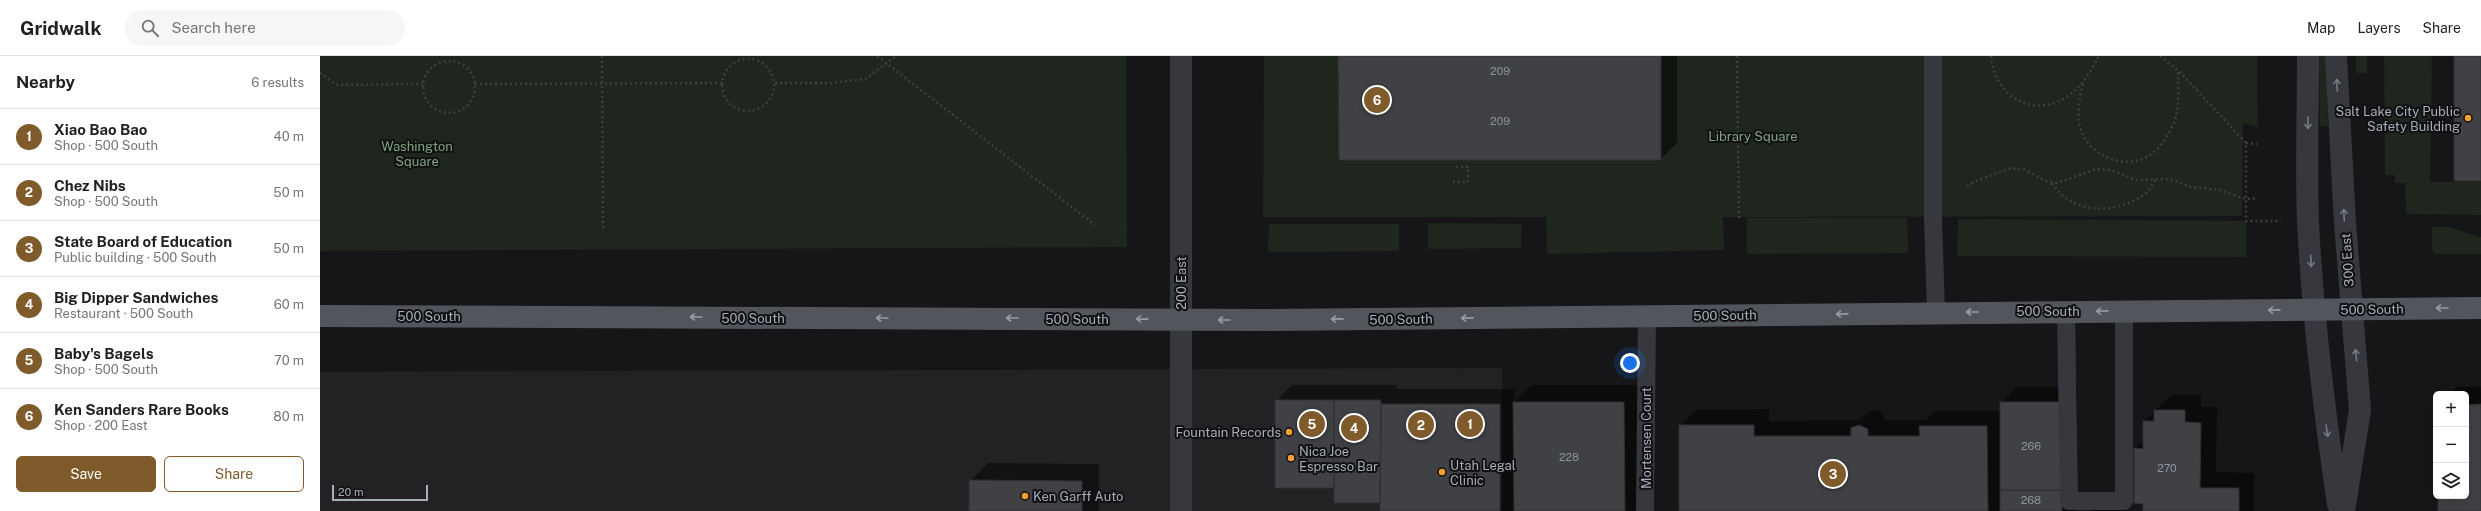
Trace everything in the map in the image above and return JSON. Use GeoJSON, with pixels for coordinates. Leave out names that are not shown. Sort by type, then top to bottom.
{"type":"FeatureCollection","features":[{"type":"Feature","properties":{"kind":"main road","name":"500 South"},"geometry":{"type":"LineString","coordinates":[[320,316],[1181,320],[2481,308]]}},
{"type":"Feature","properties":{"kind":"street","name":"200 East"},"geometry":{"type":"LineString","coordinates":[[1181,56],[1181,511]]}},
{"type":"Feature","properties":{"kind":"street"},"geometry":{"type":"LineString","coordinates":[[2308,56],[2308,222],[2314,310],[2322,393],[2339,511]]}},
{"type":"Feature","properties":{"kind":"street","name":"300 East"},"geometry":{"type":"LineString","coordinates":[[2336,56],[2351,310],[2360,410],[2344,511]]}},
{"type":"Feature","properties":{"kind":"lane"},"geometry":{"type":"LineString","coordinates":[[1933,56],[1933,218],[1936,312]]}},
{"type":"Feature","properties":{"kind":"lane"},"geometry":{"type":"LineString","coordinates":[[2066,311],[2068,506],[2124,501],[2124,311]]}},
{"type":"Feature","properties":{"kind":"lane","name":"Mortensen Court"},"geometry":{"type":"LineString","coordinates":[[1646,511],[1647,316]]}},
{"type":"Feature","properties":{"kind":"path"},"geometry":{"type":"LineString","coordinates":[[602,56],[602,230]]}},
{"type":"Feature","properties":{"kind":"path"},"geometry":{"type":"LineString","coordinates":[[877,56],[1095,225]]}},
{"type":"Feature","properties":{"kind":"path"},"geometry":{"type":"LineString","coordinates":[[775,83],[831,83],[865,79],[896,56]]}},
{"type":"Feature","properties":{"kind":"path"},"geometry":{"type":"LineString","coordinates":[[1737,56],[1739,220]]}},
{"type":"Feature","properties":{"kind":"path"},"geometry":{"type":"LineString","coordinates":[[1991,56],[1992,67],[2003,89],[2012,98],[2024,104],[2042,106],[2064,99],[2083,84],[2099,56]]}},
{"type":"Feature","properties":{"kind":"path"},"geometry":{"type":"LineString","coordinates":[[2160,56],[2178,70],[2246,143],[2257,144]]}},
{"type":"Feature","properties":{"kind":"path"},"geometry":{"type":"LineString","coordinates":[[744,59],[753,59],[767,67],[775,83],[770,99],[765,105],[749,111],[732,106],[727,99],[723,83],[730,67],[744,59]]}},
{"type":"Feature","properties":{"kind":"path"},"geometry":{"type":"LineString","coordinates":[[453,62],[468,69],[475,84],[471,101],[457,112],[449,113],[440,112],[427,101],[423,84],[430,70],[437,64],[453,62]]}},
{"type":"Feature","properties":{"kind":"path"},"geometry":{"type":"LineString","coordinates":[[2083,84],[2079,122],[2088,145],[2107,158],[2132,160],[2146,158],[2160,146],[2172,125],[2178,105],[2178,70]]}},
{"type":"Feature","properties":{"kind":"path"},"geometry":{"type":"LineString","coordinates":[[320,73],[337,85],[423,84]]}},
{"type":"Feature","properties":{"kind":"path"},"geometry":{"type":"LineString","coordinates":[[475,84],[601,85],[723,83]]}},
{"type":"Feature","properties":{"kind":"path"},"geometry":{"type":"LineString","coordinates":[[2246,143],[2246,220],[2272,220]]}},
{"type":"Feature","properties":{"kind":"path"},"geometry":{"type":"LineString","coordinates":[[1452,182],[1468,182],[1468,167],[1454,167]]}},
{"type":"Feature","properties":{"kind":"path"},"geometry":{"type":"LineString","coordinates":[[1967,186],[1978,180],[2011,168],[2023,169],[2057,183],[2096,169],[2110,170],[2136,180],[2181,182],[2191,188],[2220,190],[2246,199],[2257,198]]}},
{"type":"Feature","properties":{"kind":"path"},"geometry":{"type":"LineString","coordinates":[[2052,182],[2060,195],[2079,206],[2109,208],[2144,196],[2156,180]]}},
{"type":"Feature","properties":{"kind":"shaded area"},"geometry":{"type":"Polygon","coordinates":[[[1502,368],[1502,511],[320,511],[320,372],[1502,368]]]}},
{"type":"Feature","properties":{"kind":"green space","name":"Washington Square"},"geometry":{"type":"Polygon","coordinates":[[[320,56],[1126,56],[1127,247],[320,251],[320,56]]]}},
{"type":"Feature","properties":{"kind":"green space","name":"Library Square"},"geometry":{"type":"Polygon","coordinates":[[[1264,56],[2257,56],[2258,127],[2243,123],[2242,216],[1723,217],[1724,250],[1547,254],[1546,217],[1263,217],[1264,56]]]}},
{"type":"Feature","properties":{"kind":"green space"},"geometry":{"type":"Polygon","coordinates":[[[2319,56],[2327,56],[2328,126],[2320,126],[2319,56]]]}},
{"type":"Feature","properties":{"kind":"green space"},"geometry":{"type":"Polygon","coordinates":[[[2356,56],[2367,56],[2367,73],[2356,73],[2356,56]]]}},
{"type":"Feature","properties":{"kind":"green space"},"geometry":{"type":"Polygon","coordinates":[[[2384,56],[2432,56],[2430,182],[2481,182],[2481,215],[2406,214],[2405,183],[2395,183],[2395,175],[2385,175],[2384,56]]]}},
{"type":"Feature","properties":{"kind":"green space"},"geometry":{"type":"Polygon","coordinates":[[[1747,218],[1907,218],[1908,253],[1747,254],[1747,218]]]}},
{"type":"Feature","properties":{"kind":"green space"},"geometry":{"type":"Polygon","coordinates":[[[1958,219],[2246,221],[2246,257],[1957,256],[1958,219]]]}},
{"type":"Feature","properties":{"kind":"green space"},"geometry":{"type":"Polygon","coordinates":[[[1428,223],[1522,224],[1521,248],[1428,249],[1428,223]]]}},
{"type":"Feature","properties":{"kind":"green space"},"geometry":{"type":"Polygon","coordinates":[[[1269,224],[1399,224],[1399,251],[1268,252],[1269,224]]]}},
{"type":"Feature","properties":{"kind":"green space"},"geometry":{"type":"Polygon","coordinates":[[[2432,227],[2449,227],[2481,237],[2481,254],[2434,254],[2432,248],[2432,227]]]}},
{"type":"Feature","properties":{"kind":"building"},"geometry":{"type":"Polygon","coordinates":[[[1338,56],[1661,56],[1661,160],[1339,160],[1338,56]]]}},
{"type":"Feature","properties":{"kind":"building","name":"Salt Lake City Public Safety Building"},"geometry":{"type":"Polygon","coordinates":[[[2454,56],[2481,56],[2481,181],[2454,181],[2454,56]]]}},
{"type":"Feature","properties":{"kind":"building"},"geometry":{"type":"Polygon","coordinates":[[[1275,400],[1334,400],[1334,488],[1275,488],[1275,400]]]}},
{"type":"Feature","properties":{"kind":"building"},"geometry":{"type":"Polygon","coordinates":[[[1334,400],[1381,400],[1380,503],[1334,503],[1334,400]]]}},
{"type":"Feature","properties":{"kind":"building"},"geometry":{"type":"Polygon","coordinates":[[[1513,402],[1624,402],[1625,511],[1514,511],[1513,402]]]}},
{"type":"Feature","properties":{"kind":"building"},"geometry":{"type":"Polygon","coordinates":[[[2000,402],[2062,402],[2062,490],[2000,490],[2000,402]]]}},
{"type":"Feature","properties":{"kind":"building"},"geometry":{"type":"Polygon","coordinates":[[[1381,404],[1500,404],[1500,511],[1380,511],[1381,404]]]}},
{"type":"Feature","properties":{"kind":"building"},"geometry":{"type":"Polygon","coordinates":[[[2481,404],[2481,511],[2438,511],[2438,499],[2469,499],[2469,405],[2481,404]]]}},
{"type":"Feature","properties":{"kind":"building"},"geometry":{"type":"Polygon","coordinates":[[[2154,410],[2185,410],[2185,422],[2201,423],[2200,488],[2239,488],[2239,511],[2143,511],[2143,504],[2134,503],[2134,448],[2143,449],[2143,421],[2154,421],[2154,410]]]}},
{"type":"Feature","properties":{"kind":"building"},"geometry":{"type":"Polygon","coordinates":[[[1679,425],[1754,425],[1754,436],[1851,436],[1851,428],[1859,425],[1868,429],[1868,436],[1920,436],[1919,426],[1987,426],[1988,511],[1679,511],[1679,425]]]}},
{"type":"Feature","properties":{"kind":"building","name":"Ken Garff Auto"},"geometry":{"type":"Polygon","coordinates":[[[969,480],[1082,481],[1082,511],[969,511],[969,480]]]}},
{"type":"Feature","properties":{"kind":"building"},"geometry":{"type":"Polygon","coordinates":[[[2000,490],[2062,490],[2062,511],[2000,511],[2000,490]]]}},
{"type":"Feature","properties":{"kind":"place","name":"Ken Sanders Rare Books"},"geometry":{"type":"Point","coordinates":[1377,100]}},
{"type":"Feature","properties":{"kind":"place","name":"Salt Lake City Public Safety Building"},"geometry":{"type":"Point","coordinates":[2468,118]}},
{"type":"Feature","properties":{"kind":"place","name":"Baby's Bagels"},"geometry":{"type":"Point","coordinates":[1312,424]}},
{"type":"Feature","properties":{"kind":"place","name":"Xiao Bao Bao"},"geometry":{"type":"Point","coordinates":[1470,424]}},
{"type":"Feature","properties":{"kind":"place","name":"Chez Nibs"},"geometry":{"type":"Point","coordinates":[1421,425]}},
{"type":"Feature","properties":{"kind":"place","name":"Big Dipper Sandwiches"},"geometry":{"type":"Point","coordinates":[1354,428]}},
{"type":"Feature","properties":{"kind":"place","name":"Fountain Records"},"geometry":{"type":"Point","coordinates":[1289,432]}},
{"type":"Feature","properties":{"kind":"place","name":"Nica Joe Espresso Bar"},"geometry":{"type":"Point","coordinates":[1291,458]}},
{"type":"Feature","properties":{"kind":"place","name":"Utah Legal Clinic"},"geometry":{"type":"Point","coordinates":[1442,472]}},
{"type":"Feature","properties":{"kind":"place","name":"State Board of Education"},"geometry":{"type":"Point","coordinates":[1833,474]}},
{"type":"Feature","properties":{"kind":"place","name":"Ken Garff Auto"},"geometry":{"type":"Point","coordinates":[1025,496]}}]}
